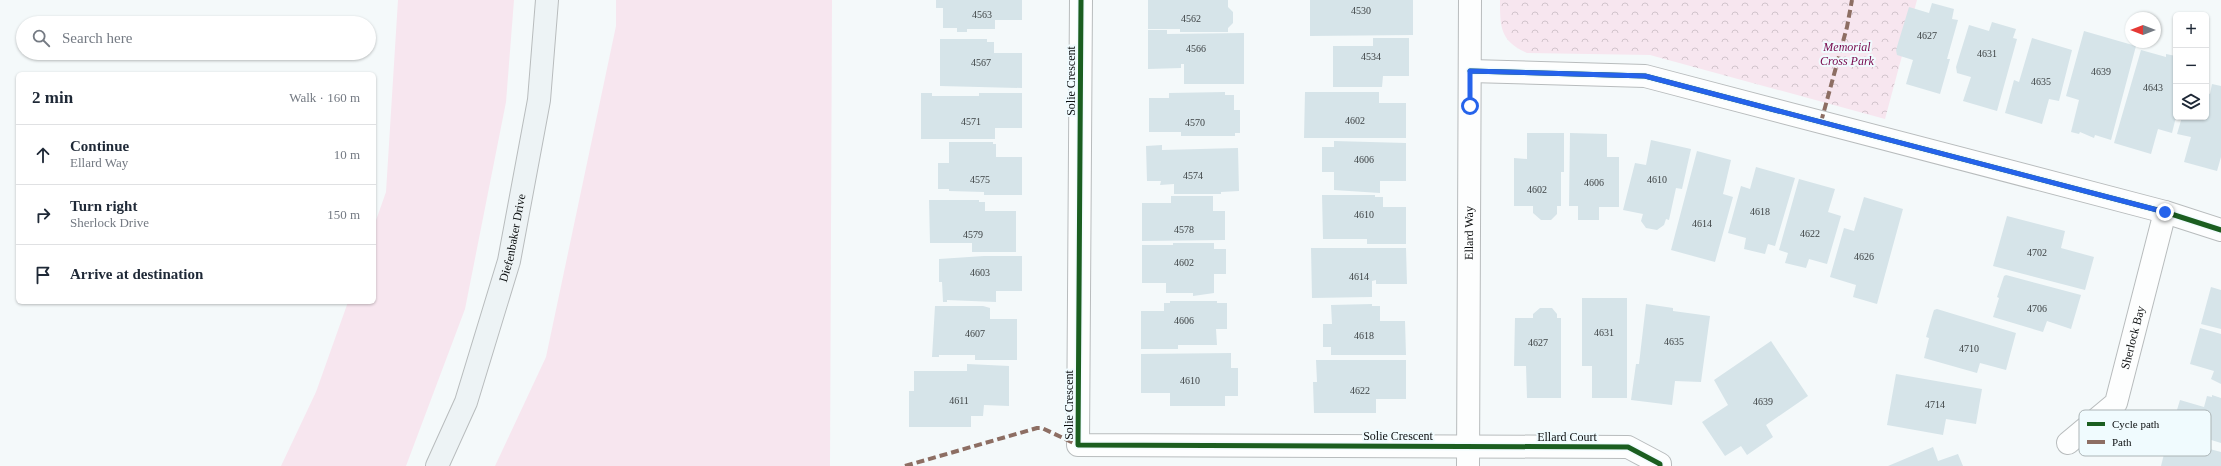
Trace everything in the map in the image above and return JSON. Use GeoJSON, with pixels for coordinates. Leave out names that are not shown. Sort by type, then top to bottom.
{"type":"FeatureCollection","features":[{"type":"Feature","properties":{"kind":"main road","name":"Diefenbaker Drive"},"geometry":{"type":"LineString","coordinates":[[437,466],[466,402],[509,260],[539,100],[547,0]]}},
{"type":"Feature","properties":{"kind":"street","name":"Solie Crescent"},"geometry":{"type":"LineString","coordinates":[[1081,0],[1078,445],[1468,456]]}},
{"type":"Feature","properties":{"kind":"street","name":"Ellard Way"},"geometry":{"type":"LineString","coordinates":[[1468,456],[1470,0]]}},
{"type":"Feature","properties":{"kind":"street"},"geometry":{"type":"LineString","coordinates":[[1470,71],[1645,76],[2165,212],[2221,230]]}},
{"type":"Feature","properties":{"kind":"street","name":"Sherlock Bay"},"geometry":{"type":"LineString","coordinates":[[2108,410],[2116,403],[2165,212]]}},
{"type":"Feature","properties":{"kind":"street","name":"Sherlock Bay"},"geometry":{"type":"LineString","coordinates":[[2068,443],[2079,434]]}},
{"type":"Feature","properties":{"kind":"street","name":"Ellard Court"},"geometry":{"type":"LineString","coordinates":[[1468,456],[1628,447],[1660,464],[1660,466]]}},
{"type":"Feature","properties":{"kind":"green space"},"geometry":{"type":"Polygon","coordinates":[[[398,0],[514,0],[506,102],[465,309],[406,466],[281,466],[316,392],[347,304],[376,304],[376,220],[386,192],[398,0]]]}},
{"type":"Feature","properties":{"kind":"green space"},"geometry":{"type":"Polygon","coordinates":[[[616,0],[832,0],[830,466],[495,466],[546,357],[616,26],[616,0]]]}},
{"type":"Feature","properties":{"kind":"green space","name":"Memorial Cross Park"},"geometry":{"type":"Polygon","coordinates":[[[1500,0],[1917,0],[1885,119],[1650,55],[1527,53],[1511,43],[1503,32],[1500,18],[1500,0]]]}},
{"type":"Feature","properties":{"kind":"building"},"geometry":{"type":"Polygon","coordinates":[[[936,0],[1022,0],[1022,20],[995,20],[995,29],[967,29],[967,32],[957,32],[957,28],[943,28],[943,8],[936,8],[936,0]]]}},
{"type":"Feature","properties":{"kind":"building"},"geometry":{"type":"Polygon","coordinates":[[[1148,0],[1228,0],[1228,7],[1233,12],[1233,23],[1228,28],[1228,32],[1180,32],[1180,29],[1148,29],[1148,0]]]}},
{"type":"Feature","properties":{"kind":"building"},"geometry":{"type":"Polygon","coordinates":[[[1310,0],[1413,0],[1413,35],[1310,36],[1310,0]]]}},
{"type":"Feature","properties":{"kind":"building"},"geometry":{"type":"Polygon","coordinates":[[[1932,3],[1954,9],[1952,19],[1958,20],[1947,59],[1950,59],[1940,94],[1906,84],[1913,60],[1897,55],[1896,50],[1909,7],[1929,13],[1932,3]]]}},
{"type":"Feature","properties":{"kind":"building"},"geometry":{"type":"Polygon","coordinates":[[[1992,22],[2016,29],[2013,38],[2017,39],[1997,111],[1963,101],[1971,77],[1957,73],[1956,67],[1969,25],[1989,31],[1992,22]]]}},
{"type":"Feature","properties":{"kind":"building"},"geometry":{"type":"Polygon","coordinates":[[[1148,30],[1167,30],[1167,34],[1244,33],[1244,84],[1184,84],[1184,64],[1181,64],[1181,68],[1148,69],[1148,30]]]}},
{"type":"Feature","properties":{"kind":"building"},"geometry":{"type":"Polygon","coordinates":[[[2084,31],[2125,43],[2125,48],[2135,48],[2111,140],[2095,135],[2094,138],[2080,132],[2079,134],[2071,132],[2079,100],[2066,96],[2084,31]]]}},
{"type":"Feature","properties":{"kind":"building"},"geometry":{"type":"Polygon","coordinates":[[[1373,38],[1409,38],[1409,76],[1383,76],[1382,87],[1333,87],[1333,46],[1373,46],[1373,38]]]}},
{"type":"Feature","properties":{"kind":"building"},"geometry":{"type":"Polygon","coordinates":[[[2032,38],[2072,50],[2059,101],[2049,99],[2042,124],[2005,113],[2014,80],[2019,82],[2032,38]]]}},
{"type":"Feature","properties":{"kind":"building"},"geometry":{"type":"Polygon","coordinates":[[[940,39],[987,39],[987,42],[994,42],[994,53],[1022,53],[1022,88],[940,86],[940,39]]]}},
{"type":"Feature","properties":{"kind":"building"},"geometry":{"type":"Polygon","coordinates":[[[2141,50],[2166,57],[2166,54],[2173,55],[2173,120],[2175,120],[2172,133],[2158,129],[2151,154],[2114,143],[2141,50]]]}},
{"type":"Feature","properties":{"kind":"building"},"geometry":{"type":"Polygon","coordinates":[[[2212,84],[2221,86],[2221,157],[2217,171],[2184,162],[2191,137],[2177,134],[2181,120],[2209,120],[2212,84]]]}},
{"type":"Feature","properties":{"kind":"building"},"geometry":{"type":"Polygon","coordinates":[[[1225,92],[1225,95],[1234,95],[1234,110],[1240,110],[1240,133],[1235,133],[1235,136],[1181,136],[1181,132],[1149,132],[1149,98],[1169,98],[1169,93],[1225,92]]]}},
{"type":"Feature","properties":{"kind":"building"},"geometry":{"type":"Polygon","coordinates":[[[1305,92],[1379,92],[1379,103],[1406,103],[1406,138],[1304,138],[1305,92]]]}},
{"type":"Feature","properties":{"kind":"building"},"geometry":{"type":"Polygon","coordinates":[[[921,93],[932,93],[932,96],[979,96],[979,93],[1022,93],[1022,128],[995,128],[995,139],[921,139],[921,93]]]}},
{"type":"Feature","properties":{"kind":"building"},"geometry":{"type":"Polygon","coordinates":[[[1527,133],[1564,133],[1564,172],[1561,172],[1561,206],[1557,206],[1557,214],[1551,220],[1541,220],[1533,213],[1533,206],[1514,206],[1514,158],[1527,159],[1527,133]]]}},
{"type":"Feature","properties":{"kind":"building"},"geometry":{"type":"Polygon","coordinates":[[[1570,133],[1607,134],[1607,157],[1619,157],[1619,207],[1599,207],[1599,220],[1578,220],[1578,206],[1569,206],[1570,133]]]}},
{"type":"Feature","properties":{"kind":"building"},"geometry":{"type":"Polygon","coordinates":[[[1651,140],[1691,149],[1682,189],[1676,188],[1669,220],[1666,219],[1664,225],[1657,230],[1646,228],[1641,221],[1643,214],[1623,210],[1635,163],[1646,165],[1651,140]]]}},
{"type":"Feature","properties":{"kind":"building"},"geometry":{"type":"Polygon","coordinates":[[[1334,141],[1406,143],[1406,181],[1380,181],[1380,193],[1334,190],[1334,172],[1322,172],[1322,147],[1334,147],[1334,141]]]}},
{"type":"Feature","properties":{"kind":"building"},"geometry":{"type":"Polygon","coordinates":[[[949,142],[993,142],[993,144],[996,144],[996,157],[1022,157],[1022,195],[984,195],[984,192],[949,191],[949,189],[938,189],[938,163],[949,163],[949,142]]]}},
{"type":"Feature","properties":{"kind":"building"},"geometry":{"type":"Polygon","coordinates":[[[1162,145],[1162,150],[1238,148],[1239,191],[1221,192],[1221,194],[1174,194],[1174,184],[1160,185],[1161,181],[1147,181],[1146,146],[1162,145]]]}},
{"type":"Feature","properties":{"kind":"building"},"geometry":{"type":"Polygon","coordinates":[[[1697,151],[1731,160],[1723,194],[1733,197],[1715,262],[1671,250],[1697,151]]]}},
{"type":"Feature","properties":{"kind":"building"},"geometry":{"type":"Polygon","coordinates":[[[1756,167],[1795,178],[1775,246],[1768,244],[1765,254],[1744,249],[1746,238],[1728,233],[1741,186],[1750,189],[1756,167]]]}},
{"type":"Feature","properties":{"kind":"building"},"geometry":{"type":"Polygon","coordinates":[[[1799,179],[1835,189],[1828,212],[1841,216],[1827,264],[1809,259],[1806,268],[1785,263],[1788,253],[1779,250],[1799,179]]]}},
{"type":"Feature","properties":{"kind":"building"},"geometry":{"type":"Polygon","coordinates":[[[1322,195],[1375,195],[1375,197],[1383,197],[1383,207],[1406,207],[1406,244],[1367,244],[1367,239],[1323,239],[1322,195]]]}},
{"type":"Feature","properties":{"kind":"building"},"geometry":{"type":"Polygon","coordinates":[[[1171,196],[1213,196],[1213,211],[1225,211],[1225,240],[1142,241],[1142,203],[1171,203],[1171,196]]]}},
{"type":"Feature","properties":{"kind":"building"},"geometry":{"type":"Polygon","coordinates":[[[1864,197],[1903,209],[1877,304],[1853,297],[1856,285],[1830,277],[1844,228],[1854,231],[1864,197]]]}},
{"type":"Feature","properties":{"kind":"building"},"geometry":{"type":"Polygon","coordinates":[[[929,200],[979,200],[979,202],[985,202],[985,211],[1016,211],[1016,252],[972,252],[972,243],[930,243],[929,200]]]}},
{"type":"Feature","properties":{"kind":"building"},"geometry":{"type":"Polygon","coordinates":[[[2007,216],[2065,231],[2061,248],[2094,257],[2085,290],[1993,266],[2007,216]]]}},
{"type":"Feature","properties":{"kind":"building"},"geometry":{"type":"Polygon","coordinates":[[[1173,243],[1214,243],[1214,249],[1226,249],[1226,274],[1214,274],[1214,293],[1193,296],[1193,293],[1166,293],[1166,283],[1142,283],[1142,245],[1173,245],[1173,243]]]}},
{"type":"Feature","properties":{"kind":"building"},"geometry":{"type":"Polygon","coordinates":[[[1311,248],[1406,248],[1407,284],[1376,284],[1376,280],[1372,281],[1372,297],[1312,298],[1311,248]]]}},
{"type":"Feature","properties":{"kind":"building"},"geometry":{"type":"Polygon","coordinates":[[[984,256],[1022,256],[1022,291],[996,291],[996,302],[947,300],[947,302],[943,302],[942,282],[939,282],[939,259],[984,256]]]}},
{"type":"Feature","properties":{"kind":"building"},"geometry":{"type":"Polygon","coordinates":[[[2006,275],[2081,295],[2071,329],[2047,321],[2043,332],[1993,317],[1999,298],[1997,297],[2004,276],[2006,275]]]}},
{"type":"Feature","properties":{"kind":"building"},"geometry":{"type":"Polygon","coordinates":[[[2211,287],[2221,290],[2221,329],[2201,324],[2211,287]]]}},
{"type":"Feature","properties":{"kind":"building"},"geometry":{"type":"Polygon","coordinates":[[[1582,298],[1627,298],[1627,398],[1592,398],[1592,366],[1582,366],[1582,298]]]}},
{"type":"Feature","properties":{"kind":"building"},"geometry":{"type":"Polygon","coordinates":[[[1170,301],[1217,301],[1217,303],[1227,303],[1227,329],[1216,329],[1217,345],[1178,345],[1178,349],[1141,349],[1141,311],[1164,311],[1164,303],[1170,303],[1170,301]]]}},
{"type":"Feature","properties":{"kind":"building"},"geometry":{"type":"Polygon","coordinates":[[[1372,304],[1372,306],[1380,306],[1380,321],[1405,321],[1406,355],[1331,355],[1331,347],[1323,347],[1323,324],[1332,324],[1331,305],[1372,304]]]}},
{"type":"Feature","properties":{"kind":"building"},"geometry":{"type":"Polygon","coordinates":[[[1646,304],[1673,308],[1673,311],[1710,316],[1701,382],[1675,381],[1672,405],[1631,400],[1636,364],[1639,364],[1646,304]]]}},
{"type":"Feature","properties":{"kind":"building"},"geometry":{"type":"Polygon","coordinates":[[[935,306],[983,306],[990,308],[990,319],[1017,319],[1017,360],[975,360],[975,355],[939,355],[939,357],[932,357],[935,306]]]}},
{"type":"Feature","properties":{"kind":"building"},"geometry":{"type":"Polygon","coordinates":[[[1540,308],[1552,308],[1557,314],[1557,318],[1561,318],[1561,398],[1527,398],[1526,366],[1514,366],[1515,318],[1533,318],[1533,314],[1540,308]]]}},
{"type":"Feature","properties":{"kind":"building"},"geometry":{"type":"Polygon","coordinates":[[[1937,309],[2016,333],[2006,370],[1980,363],[1977,373],[1924,358],[1929,338],[1926,337],[1934,310],[1937,309]]]}},
{"type":"Feature","properties":{"kind":"building"},"geometry":{"type":"Polygon","coordinates":[[[2200,328],[2221,334],[2221,384],[2211,379],[2214,371],[2190,364],[2200,328]]]}},
{"type":"Feature","properties":{"kind":"building"},"geometry":{"type":"Polygon","coordinates":[[[1771,341],[1808,396],[1766,425],[1773,437],[1747,455],[1741,446],[1725,456],[1702,422],[1728,405],[1714,380],[1771,341]]]}},
{"type":"Feature","properties":{"kind":"building"},"geometry":{"type":"Polygon","coordinates":[[[1231,353],[1231,368],[1238,368],[1238,396],[1225,396],[1225,406],[1170,406],[1170,393],[1141,393],[1141,354],[1231,353]]]}},
{"type":"Feature","properties":{"kind":"building"},"geometry":{"type":"Polygon","coordinates":[[[1316,360],[1406,360],[1406,399],[1376,399],[1376,413],[1314,413],[1313,382],[1317,382],[1316,360]]]}},
{"type":"Feature","properties":{"kind":"building"},"geometry":{"type":"Polygon","coordinates":[[[967,364],[1009,366],[1009,406],[984,405],[983,416],[971,416],[971,427],[909,427],[909,391],[914,391],[914,371],[967,371],[967,364]]]}},
{"type":"Feature","properties":{"kind":"building"},"geometry":{"type":"Polygon","coordinates":[[[1896,374],[1982,389],[1976,424],[1946,419],[1943,435],[1887,425],[1896,374]]]}},
{"type":"Feature","properties":{"kind":"building"},"geometry":{"type":"Polygon","coordinates":[[[2212,395],[2221,398],[2221,443],[2211,440],[2211,410],[2177,410],[2180,400],[2204,407],[2207,396],[2212,397],[2212,395]]]}},
{"type":"Feature","properties":{"kind":"building"},"geometry":{"type":"Polygon","coordinates":[[[1933,447],[1938,461],[1958,454],[1963,466],[1888,466],[1933,447]]]}},
{"type":"Feature","properties":{"kind":"building"},"geometry":{"type":"Polygon","coordinates":[[[2211,449],[2221,452],[2221,466],[2161,466],[2164,456],[2211,456],[2211,449]]]}},
{"type":"Feature","properties":{"kind":"marked path"},"geometry":{"type":"LineString","coordinates":[[1821,122],[1847,27],[1852,0]]}},
{"type":"Feature","properties":{"kind":"marked path"},"geometry":{"type":"LineString","coordinates":[[905,466],[1037,428],[1042,428],[1078,445]]}},
{"type":"Feature","properties":{"kind":"cycle path"},"geometry":{"type":"LineString","coordinates":[[1081,0],[1078,445],[1628,447],[1660,464],[1660,466]]}},
{"type":"Feature","properties":{"kind":"cycle path"},"geometry":{"type":"LineString","coordinates":[[1470,71],[1645,76],[2165,212],[2221,230]]}},
{"type":"Feature","properties":{"kind":"route"},"geometry":{"type":"LineString","coordinates":[[1470,106],[1470,71],[1645,76],[2165,212]]}}]}
